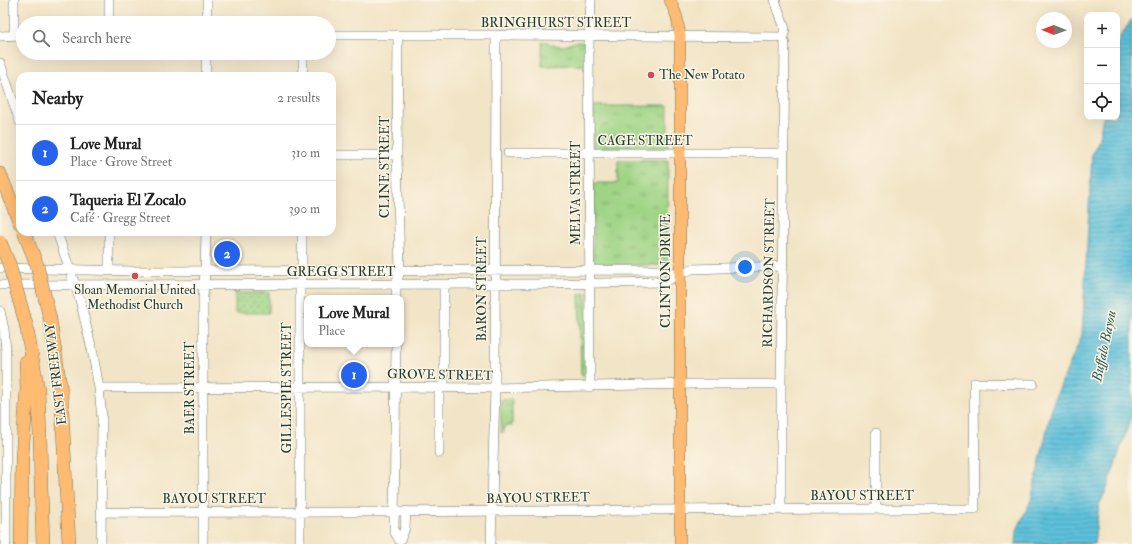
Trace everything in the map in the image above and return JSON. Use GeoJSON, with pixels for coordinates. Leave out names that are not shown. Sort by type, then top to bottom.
{"type":"FeatureCollection","features":[{"type":"Feature","properties":{"kind":"highway"},"geometry":{"type":"LineString","coordinates":[[3,179],[16,212]]}},
{"type":"Feature","properties":{"kind":"highway","name":"EAST FREEWAY"},"geometry":{"type":"LineString","coordinates":[[25,236],[36,265],[50,319],[61,391],[69,544]]}},
{"type":"Feature","properties":{"kind":"highway","name":"EAST FREEWAY"},"geometry":{"type":"LineString","coordinates":[[0,242],[9,264],[26,324],[32,389],[40,436],[40,486],[43,544]]}},
{"type":"Feature","properties":{"kind":"highway"},"geometry":{"type":"LineString","coordinates":[[21,544],[22,457],[32,389]]}},
{"type":"Feature","properties":{"kind":"highway"},"geometry":{"type":"LineString","coordinates":[[64,544],[66,495]]}},
{"type":"Feature","properties":{"kind":"main road","name":"CLINTON DRIVE"},"geometry":{"type":"LineString","coordinates":[[670,0],[677,17],[680,36],[680,544]]}},
{"type":"Feature","properties":{"kind":"street"},"geometry":{"type":"LineString","coordinates":[[14,0],[16,16]]}},
{"type":"Feature","properties":{"kind":"street"},"geometry":{"type":"LineString","coordinates":[[109,0],[109,16]]}},
{"type":"Feature","properties":{"kind":"street"},"geometry":{"type":"LineString","coordinates":[[207,0],[207,16]]}},
{"type":"Feature","properties":{"kind":"street","name":"MELVA STREET"},"geometry":{"type":"LineString","coordinates":[[590,387],[589,36],[591,0]]}},
{"type":"Feature","properties":{"kind":"street","name":"RICHARDSON STREET"},"geometry":{"type":"LineString","coordinates":[[775,0],[785,28],[783,37],[785,45],[781,509]]}},
{"type":"Feature","properties":{"kind":"street"},"geometry":{"type":"LineString","coordinates":[[0,36],[16,35]]}},
{"type":"Feature","properties":{"kind":"street","name":"BRINGHURST STREET"},"geometry":{"type":"LineString","coordinates":[[336,35],[783,37]]}},
{"type":"Feature","properties":{"kind":"street","name":"BARON STREET"},"geometry":{"type":"LineString","coordinates":[[491,544],[495,388],[496,35]]}},
{"type":"Feature","properties":{"kind":"street","name":"CLINE STREET"},"geometry":{"type":"LineString","coordinates":[[396,295],[396,284],[400,270],[397,155],[398,36]]}},
{"type":"Feature","properties":{"kind":"street"},"geometry":{"type":"LineString","coordinates":[[206,60],[206,72]]}},
{"type":"Feature","properties":{"kind":"street"},"geometry":{"type":"LineString","coordinates":[[303,60],[303,72]]}},
{"type":"Feature","properties":{"kind":"street"},"geometry":{"type":"LineString","coordinates":[[0,63],[16,110]]}},
{"type":"Feature","properties":{"kind":"street","name":"CAGE STREET"},"geometry":{"type":"LineString","coordinates":[[508,153],[783,153]]}},
{"type":"Feature","properties":{"kind":"street"},"geometry":{"type":"LineString","coordinates":[[336,155],[397,155]]}},
{"type":"Feature","properties":{"kind":"street"},"geometry":{"type":"LineString","coordinates":[[58,236],[70,269],[74,286],[80,300],[93,354],[99,388],[102,418],[101,544]]}},
{"type":"Feature","properties":{"kind":"street"},"geometry":{"type":"LineString","coordinates":[[109,236],[109,270]]}},
{"type":"Feature","properties":{"kind":"street","name":"BAER STREET"},"geometry":{"type":"LineString","coordinates":[[202,544],[203,285],[206,236]]}},
{"type":"Feature","properties":{"kind":"street","name":"GILLESPIE STREET"},"geometry":{"type":"LineString","coordinates":[[300,544],[299,388],[302,236]]}},
{"type":"Feature","properties":{"kind":"street","name":"GREGG STREET"},"geometry":{"type":"LineString","coordinates":[[0,285],[300,285],[664,282],[692,270],[783,266]]}},
{"type":"Feature","properties":{"kind":"street","name":"GREGG STREET"},"geometry":{"type":"LineString","coordinates":[[0,268],[205,271],[664,270],[680,274]]}},
{"type":"Feature","properties":{"kind":"street"},"geometry":{"type":"LineString","coordinates":[[438,452],[442,387],[444,284]]}},
{"type":"Feature","properties":{"kind":"street"},"geometry":{"type":"LineString","coordinates":[[0,311],[4,329],[6,351],[6,544]]}},
{"type":"Feature","properties":{"kind":"street"},"geometry":{"type":"LineString","coordinates":[[396,347],[394,531],[400,542]]}},
{"type":"Feature","properties":{"kind":"street","name":"BAYOU STREET"},"geometry":{"type":"LineString","coordinates":[[102,512],[202,513],[876,508],[975,509],[974,383],[1033,384]]}},
{"type":"Feature","properties":{"kind":"street","name":"GROVE STREET"},"geometry":{"type":"LineString","coordinates":[[99,388],[495,388],[695,384],[781,384]]}},
{"type":"Feature","properties":{"kind":"street"},"geometry":{"type":"LineString","coordinates":[[876,433],[876,508]]}},
{"type":"Feature","properties":{"kind":"street"},"geometry":{"type":"LineString","coordinates":[[400,542],[405,528],[406,511]]}},
{"type":"Feature","properties":{"kind":"green space"},"geometry":{"type":"Polygon","coordinates":[[[542,42],[548,42],[551,45],[561,46],[576,42],[586,44],[586,65],[542,66],[542,42]]]}},
{"type":"Feature","properties":{"kind":"green space"},"geometry":{"type":"Polygon","coordinates":[[[593,106],[668,106],[668,148],[593,148],[593,106]]]}},
{"type":"Feature","properties":{"kind":"green space"},"geometry":{"type":"Polygon","coordinates":[[[618,160],[668,160],[667,265],[593,265],[594,183],[618,183],[618,160]]]}},
{"type":"Feature","properties":{"kind":"green space"},"geometry":{"type":"Polygon","coordinates":[[[235,293],[269,293],[269,313],[235,313],[235,293]]]}},
{"type":"Feature","properties":{"kind":"green space"},"geometry":{"type":"Polygon","coordinates":[[[586,293],[588,375],[581,375],[579,294],[586,293]]]}},
{"type":"Feature","properties":{"kind":"green space"},"geometry":{"type":"Polygon","coordinates":[[[501,400],[512,400],[512,426],[504,426],[504,432],[501,433],[501,400]]]}},
{"type":"Feature","properties":{"kind":"water","name":"Buffalo Bayou"},"geometry":{"type":"Polygon","coordinates":[[[1132,19],[1132,415],[1106,491],[1099,505],[1094,544],[1015,544],[1016,532],[1031,500],[1053,403],[1082,335],[1092,153],[1098,142],[1102,120],[1120,120],[1120,37],[1132,19]]]}},
{"type":"Feature","properties":{"kind":"place","name":"The New Potato"},"geometry":{"type":"Point","coordinates":[651,75]}},
{"type":"Feature","properties":{"kind":"place","name":"Taqueria El Zocalo"},"geometry":{"type":"Point","coordinates":[227,254]}},
{"type":"Feature","properties":{"kind":"place","name":"Sloan Memorial United Methodist Church"},"geometry":{"type":"Point","coordinates":[135,276]}},
{"type":"Feature","properties":{"kind":"place","name":"Love Mural"},"geometry":{"type":"Point","coordinates":[354,375]}}]}
